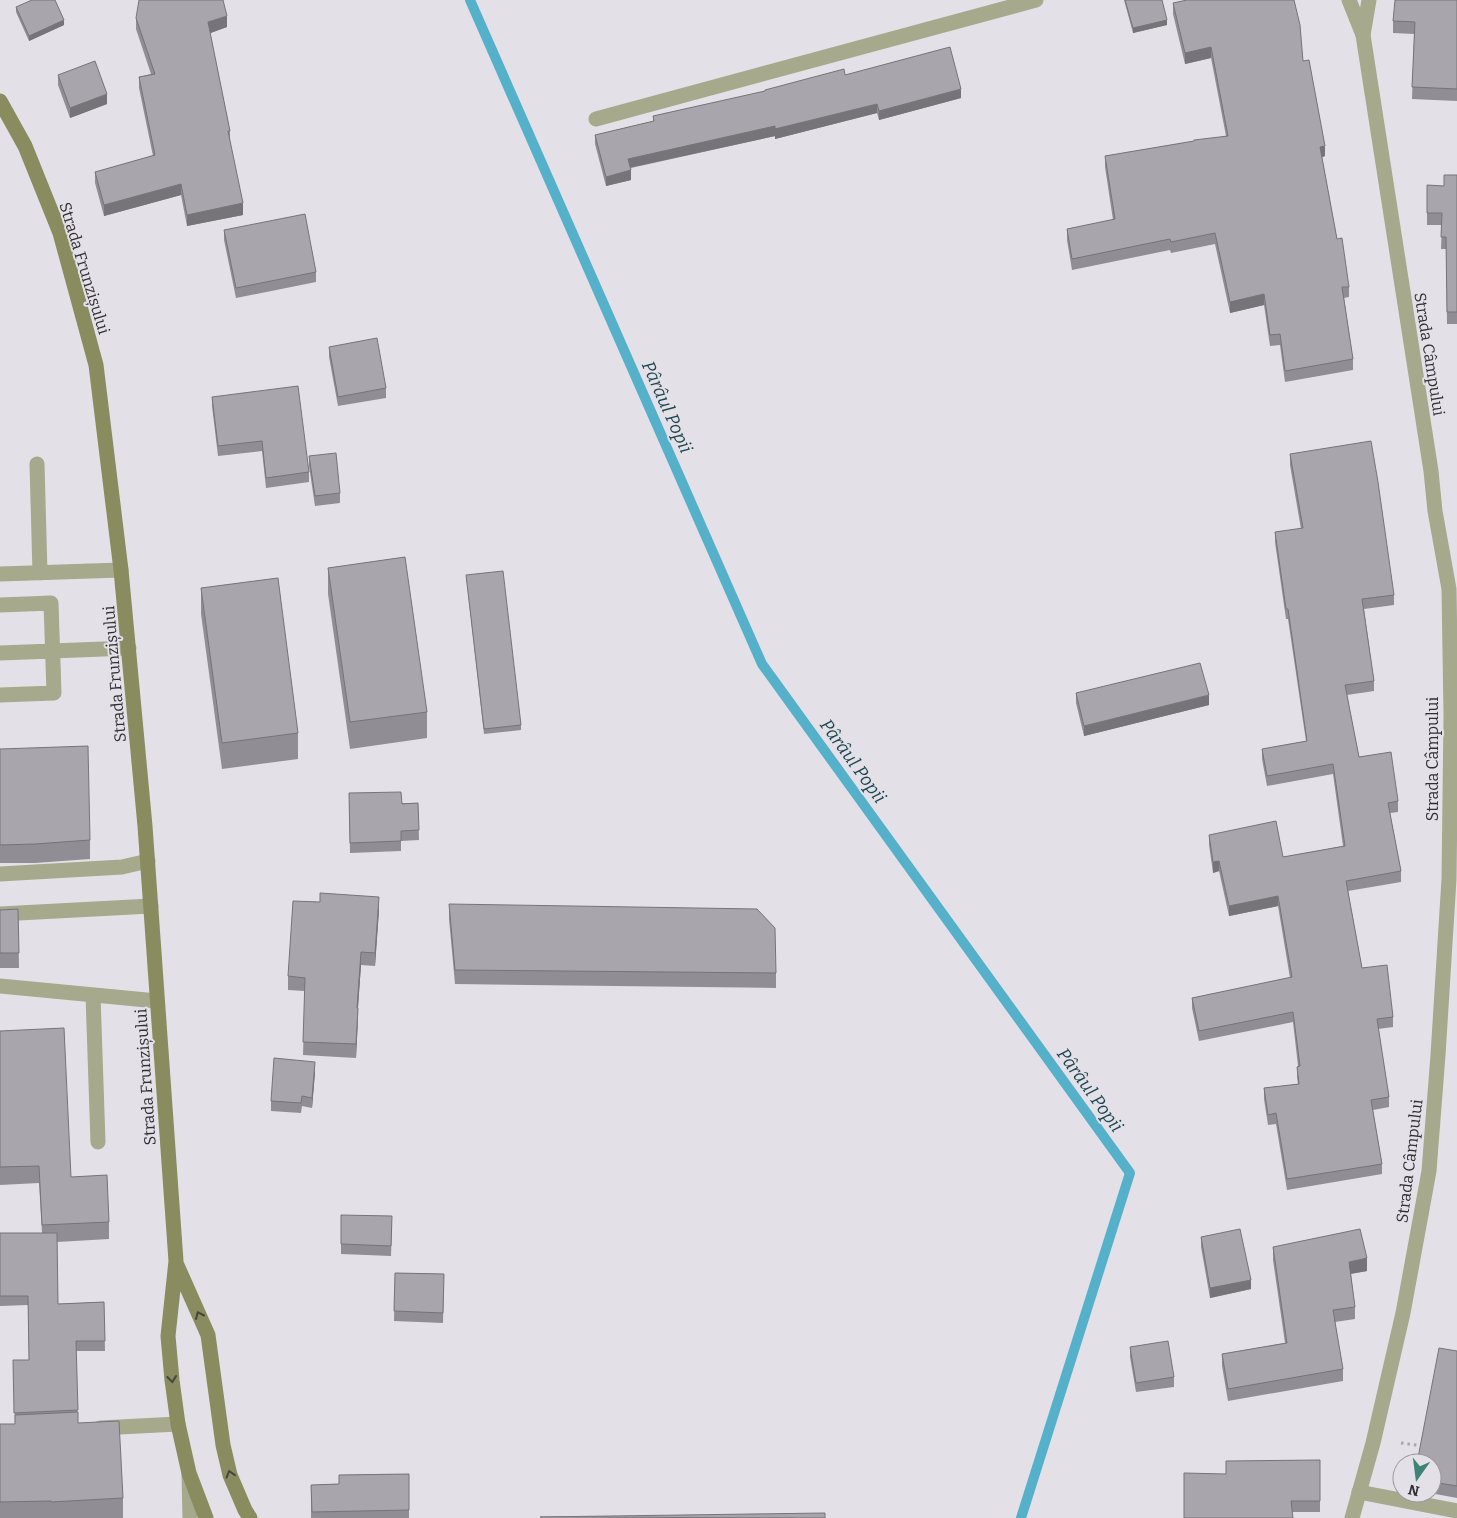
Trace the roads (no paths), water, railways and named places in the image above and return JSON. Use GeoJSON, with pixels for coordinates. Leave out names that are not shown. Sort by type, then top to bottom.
{"type":"FeatureCollection","features":[{"type":"Feature","properties":{"kind":"main road","name":"Strada Frunzișului"},"geometry":{"type":"LineString","coordinates":[[0,101],[25,146],[60,233],[96,365],[121,570],[148,861],[176,1261],[168,1336],[172,1380],[178,1424],[189,1473],[206,1518]]}},
{"type":"Feature","properties":{"kind":"main road","name":"Strada Frunzișului"},"geometry":{"type":"LineString","coordinates":[[176,1261],[208,1335],[223,1445],[230,1475],[250,1518]]}},
{"type":"Feature","properties":{"kind":"street"},"geometry":{"type":"LineString","coordinates":[[596,119],[1036,0]]}},
{"type":"Feature","properties":{"kind":"street","name":"Strada Câmpului"},"geometry":{"type":"LineString","coordinates":[[1349,0],[1363,35],[1436,511],[1453,586],[1449,879],[1429,1171],[1403,1313],[1373,1443],[1352,1518]]}},
{"type":"Feature","properties":{"kind":"street"},"geometry":{"type":"LineString","coordinates":[[1363,35],[1369,0]]}},
{"type":"Feature","properties":{"kind":"street"},"geometry":{"type":"LineString","coordinates":[[37,464],[40,573]]}},
{"type":"Feature","properties":{"kind":"street"},"geometry":{"type":"LineString","coordinates":[[0,574],[121,570]]}},
{"type":"Feature","properties":{"kind":"street"},"geometry":{"type":"LineString","coordinates":[[0,605],[51,603],[54,693],[0,695]]}},
{"type":"Feature","properties":{"kind":"street"},"geometry":{"type":"LineString","coordinates":[[0,653],[129,648]]}},
{"type":"Feature","properties":{"kind":"street"},"geometry":{"type":"LineString","coordinates":[[0,874],[122,867],[148,861]]}},
{"type":"Feature","properties":{"kind":"street"},"geometry":{"type":"LineString","coordinates":[[0,914],[151,906]]}},
{"type":"Feature","properties":{"kind":"street"},"geometry":{"type":"LineString","coordinates":[[0,986],[157,1001]]}},
{"type":"Feature","properties":{"kind":"street"},"geometry":{"type":"LineString","coordinates":[[93,995],[98,1142]]}},
{"type":"Feature","properties":{"kind":"street"},"geometry":{"type":"LineString","coordinates":[[83,1429],[178,1424]]}},
{"type":"Feature","properties":{"kind":"street","name":"Strada Frunzișului"},"geometry":{"type":"LineString","coordinates":[[189,1473],[190,1518]]}},
{"type":"Feature","properties":{"kind":"street"},"geometry":{"type":"LineString","coordinates":[[1359,1492],[1457,1511]]}},
{"type":"Feature","properties":{"kind":"waterway","name":"Pârâul Popii"},"geometry":{"type":"LineString","coordinates":[[470,0],[762,664],[1130,1173],[1021,1518]]}}]}
